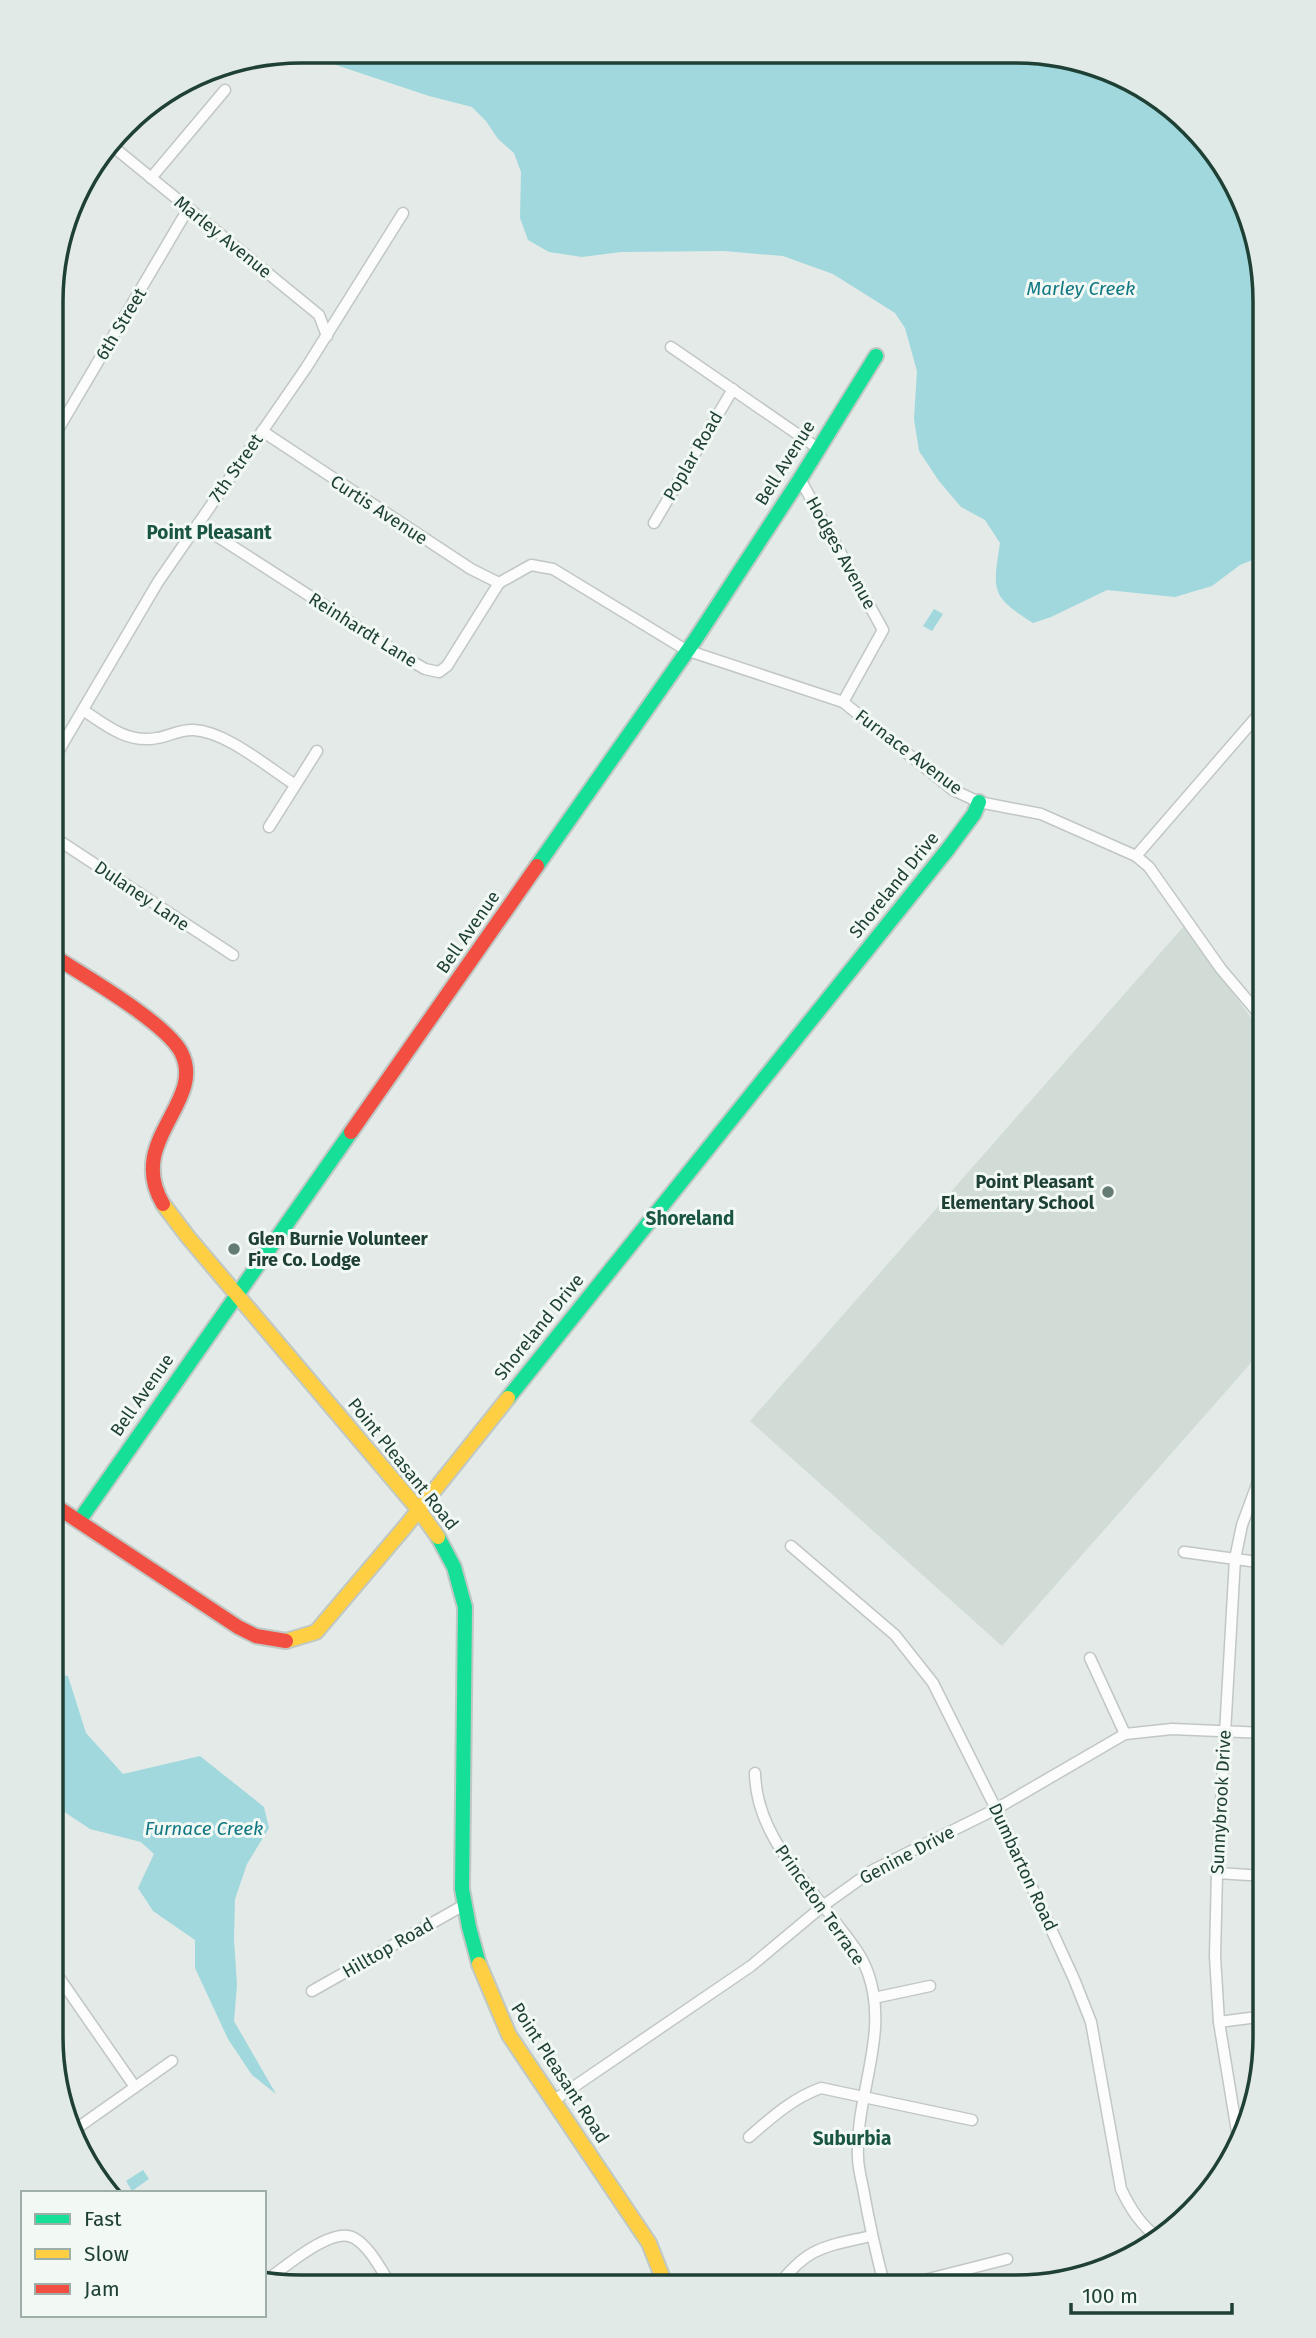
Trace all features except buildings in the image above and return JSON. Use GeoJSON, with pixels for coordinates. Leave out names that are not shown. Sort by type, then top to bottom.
{"type":"FeatureCollection","features":[{"type":"Feature","properties":{"kind":"street"},"geometry":{"type":"LineString","coordinates":[[151,178],[225,90]]}},
{"type":"Feature","properties":{"kind":"street","name":"Marley Avenue"},"geometry":{"type":"LineString","coordinates":[[117,150],[319,315],[327,335]]}},
{"type":"Feature","properties":{"kind":"street","name":"6th Street"},"geometry":{"type":"LineString","coordinates":[[63,421],[188,209]]}},
{"type":"Feature","properties":{"kind":"street","name":"7th Street"},"geometry":{"type":"LineString","coordinates":[[63,743],[158,583],[327,335],[403,214]]}},
{"type":"Feature","properties":{"kind":"street"},"geometry":{"type":"LineString","coordinates":[[671,347],[819,449]]}},
{"type":"Feature","properties":{"kind":"street","name":"Bell Avenue"},"geometry":{"type":"LineString","coordinates":[[79,1521],[695,640],[876,356]]}},
{"type":"Feature","properties":{"kind":"street","name":"Poplar Road"},"geometry":{"type":"LineString","coordinates":[[654,523],[733,389]]}},
{"type":"Feature","properties":{"kind":"street","name":"Curtis Avenue"},"geometry":{"type":"LineString","coordinates":[[262,432],[471,569],[499,583]]}},
{"type":"Feature","properties":{"kind":"street","name":"Hodges Avenue"},"geometry":{"type":"LineString","coordinates":[[800,479],[883,630],[843,702]]}},
{"type":"Feature","properties":{"kind":"street","name":"Reinhardt Lane"},"geometry":{"type":"LineString","coordinates":[[198,524],[432,672],[439,672],[447,666],[499,583]]}},
{"type":"Feature","properties":{"kind":"street","name":"Furnace Avenue"},"geometry":{"type":"LineString","coordinates":[[499,583],[531,565],[553,569],[686,650],[843,702],[953,790],[979,802],[1041,814],[1136,856],[1149,867],[1221,969],[1253,1006]]}},
{"type":"Feature","properties":{"kind":"street"},"geometry":{"type":"LineString","coordinates":[[82,710],[127,736],[157,738],[177,731],[194,730],[214,734],[294,784]]}},
{"type":"Feature","properties":{"kind":"street"},"geometry":{"type":"LineString","coordinates":[[1136,856],[1253,721]]}},
{"type":"Feature","properties":{"kind":"street"},"geometry":{"type":"LineString","coordinates":[[269,827],[317,751]]}},
{"type":"Feature","properties":{"kind":"street","name":"Shoreland Drive"},"geometry":{"type":"LineString","coordinates":[[63,1511],[238,1627],[256,1636],[286,1641],[316,1632],[351,1594],[939,860],[974,814],[979,802]]}},
{"type":"Feature","properties":{"kind":"street","name":"Dulaney Lane"},"geometry":{"type":"LineString","coordinates":[[63,842],[233,955]]}},
{"type":"Feature","properties":{"kind":"street","name":"Point Pleasant Road"},"geometry":{"type":"LineString","coordinates":[[63,964],[165,1034],[182,1053],[186,1065],[184,1091],[156,1141],[150,1170],[159,1197],[418,1509],[448,1552],[466,1607],[462,1847],[464,1905],[476,1953],[493,2003],[509,2035],[649,2242],[662,2275]]}},
{"type":"Feature","properties":{"kind":"street","name":"Sunnybrook Drive"},"geometry":{"type":"LineString","coordinates":[[1237,2124],[1219,2022],[1215,1956],[1217,1873],[1235,1559],[1242,1525],[1252,1497]]}},
{"type":"Feature","properties":{"kind":"street","name":"Dumbarton Road"},"geometry":{"type":"LineString","coordinates":[[790,1546],[895,1635],[933,1684],[996,1808],[1074,1979],[1091,2022],[1121,2189],[1138,2220],[1151,2232]]}},
{"type":"Feature","properties":{"kind":"street"},"geometry":{"type":"LineString","coordinates":[[1184,1552],[1252,1561]]}},
{"type":"Feature","properties":{"kind":"street"},"geometry":{"type":"LineString","coordinates":[[1090,1658],[1125,1734]]}},
{"type":"Feature","properties":{"kind":"street","name":"Genine Drive"},"geometry":{"type":"LineString","coordinates":[[553,2101],[751,1966],[824,1905],[873,1870],[996,1808],[1125,1734],[1172,1729],[1252,1732]]}},
{"type":"Feature","properties":{"kind":"street","name":"Princeton Terrace"},"geometry":{"type":"LineString","coordinates":[[755,1773],[755,1794],[765,1825],[781,1851],[856,1949],[868,1973],[874,1998],[875,2039],[863,2095],[858,2157],[871,2236],[882,2275]]}},
{"type":"Feature","properties":{"kind":"street"},"geometry":{"type":"LineString","coordinates":[[1217,1873],[1252,1875]]}},
{"type":"Feature","properties":{"kind":"street","name":"Hilltop Road"},"geometry":{"type":"LineString","coordinates":[[312,1992],[464,1905]]}},
{"type":"Feature","properties":{"kind":"street"},"geometry":{"type":"LineString","coordinates":[[63,1983],[135,2087]]}},
{"type":"Feature","properties":{"kind":"street"},"geometry":{"type":"LineString","coordinates":[[874,1998],[930,1986]]}},
{"type":"Feature","properties":{"kind":"street"},"geometry":{"type":"LineString","coordinates":[[1219,2022],[1252,2018]]}},
{"type":"Feature","properties":{"kind":"street"},"geometry":{"type":"LineString","coordinates":[[81,2125],[172,2061]]}},
{"type":"Feature","properties":{"kind":"street"},"geometry":{"type":"LineString","coordinates":[[749,2137],[803,2094],[821,2088],[972,2120]]}},
{"type":"Feature","properties":{"kind":"street"},"geometry":{"type":"LineString","coordinates":[[276,2273],[318,2244],[338,2235],[351,2236],[362,2244],[384,2275]]}},
{"type":"Feature","properties":{"kind":"street"},"geometry":{"type":"LineString","coordinates":[[786,2275],[806,2255],[829,2246],[871,2236]]}},
{"type":"Feature","properties":{"kind":"street"},"geometry":{"type":"LineString","coordinates":[[944,2275],[1007,2259]]}},
{"type":"Feature","properties":{"kind":"shaded area","name":"Point Pleasant Elementary School"},"geometry":{"type":"Polygon","coordinates":[[[1184,926],[1253,1020],[1252,1361],[1002,1646],[750,1421],[1184,926]]]}},
{"type":"Feature","properties":{"kind":"water","name":"Marley Creek"},"geometry":{"type":"Polygon","coordinates":[[[1015,63],[1061,68],[1092,76],[1147,103],[1172,122],[1194,144],[1213,169],[1240,224],[1248,255],[1253,301],[1253,560],[1240,565],[1212,586],[1175,597],[1107,590],[1033,623],[1009,606],[998,591],[996,572],[1000,543],[985,520],[961,507],[919,451],[914,419],[917,371],[905,328],[895,313],[833,274],[783,256],[724,251],[621,252],[582,257],[549,252],[528,240],[520,218],[521,172],[514,153],[498,139],[472,107],[429,96],[333,64],[1015,63]]]}},
{"type":"Feature","properties":{"kind":"water"},"geometry":{"type":"Polygon","coordinates":[[[934,609],[943,614],[932,631],[923,626],[934,609]]]}},
{"type":"Feature","properties":{"kind":"water","name":"Furnace Creek"},"geometry":{"type":"Polygon","coordinates":[[[63,1675],[68,1676],[86,1733],[123,1774],[200,1756],[264,1807],[269,1828],[247,1864],[235,1899],[237,1985],[234,2021],[276,2094],[252,2075],[228,2039],[195,1968],[195,1940],[153,1911],[138,1888],[154,1854],[141,1842],[90,1829],[63,1811],[63,1675]]]}},
{"type":"Feature","properties":{"kind":"water"},"geometry":{"type":"Polygon","coordinates":[[[143,2170],[149,2179],[132,2191],[126,2181],[143,2170]]]}},
{"type":"Feature","properties":{"kind":"traffic: fast"},"geometry":{"type":"LineString","coordinates":[[537,866],[695,640],[876,356]]}},
{"type":"Feature","properties":{"kind":"traffic: fast"},"geometry":{"type":"LineString","coordinates":[[508,1398],[948,849],[974,814],[979,802]]}},
{"type":"Feature","properties":{"kind":"traffic: fast"},"geometry":{"type":"LineString","coordinates":[[79,1521],[351,1132]]}},
{"type":"Feature","properties":{"kind":"traffic: fast"},"geometry":{"type":"LineString","coordinates":[[438,1537],[454,1567],[465,1607],[462,1889],[479,1964]]}},
{"type":"Feature","properties":{"kind":"traffic: slow"},"geometry":{"type":"LineString","coordinates":[[163,1204],[418,1509],[438,1537]]}},
{"type":"Feature","properties":{"kind":"traffic: slow"},"geometry":{"type":"LineString","coordinates":[[286,1641],[316,1632],[405,1527],[508,1398]]}},
{"type":"Feature","properties":{"kind":"traffic: slow"},"geometry":{"type":"LineString","coordinates":[[479,1964],[509,2035],[649,2243],[662,2275]]}},
{"type":"Feature","properties":{"kind":"traffic: jam"},"geometry":{"type":"LineString","coordinates":[[351,1132],[537,866]]}},
{"type":"Feature","properties":{"kind":"traffic: jam"},"geometry":{"type":"LineString","coordinates":[[63,962],[141,1013],[172,1040],[181,1052],[186,1070],[184,1088],[153,1160],[154,1181],[163,1204]]}},
{"type":"Feature","properties":{"kind":"traffic: jam"},"geometry":{"type":"LineString","coordinates":[[63,1511],[238,1627],[256,1636],[286,1641]]}},
{"type":"Feature","properties":{"kind":"place","name":"Point Pleasant Elementary School"},"geometry":{"type":"Point","coordinates":[1108,1192]}},
{"type":"Feature","properties":{"kind":"place","name":"Glen Burnie Volunteer Fire Co. Lodge"},"geometry":{"type":"Point","coordinates":[234,1249]}},
{"type":"Feature","properties":{"kind":"district","name":"Point Pleasant"},"geometry":{"type":"Point","coordinates":[209,532]}},
{"type":"Feature","properties":{"kind":"district","name":"Shoreland"},"geometry":{"type":"Point","coordinates":[690,1218]}},
{"type":"Feature","properties":{"kind":"district","name":"Suburbia"},"geometry":{"type":"Point","coordinates":[852,2138]}}]}
